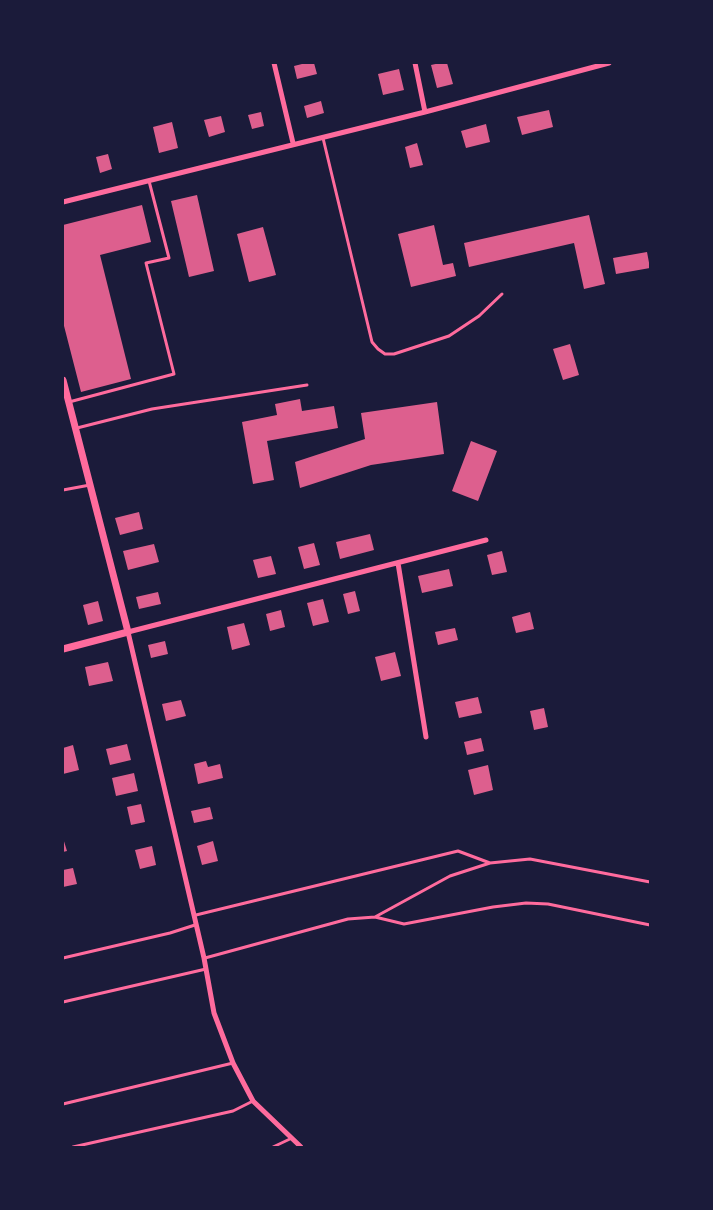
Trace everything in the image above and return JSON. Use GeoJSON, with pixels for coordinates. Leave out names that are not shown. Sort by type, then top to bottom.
{"type":"FeatureCollection","features":[{"type":"Feature","properties":{"kind":"street"},"geometry":{"type":"LineString","coordinates":[[274,63],[293,143]]}},
{"type":"Feature","properties":{"kind":"street"},"geometry":{"type":"LineString","coordinates":[[415,63],[425,112]]}},
{"type":"Feature","properties":{"kind":"street"},"geometry":{"type":"LineString","coordinates":[[63,202],[425,112],[609,63]]}},
{"type":"Feature","properties":{"kind":"street"},"geometry":{"type":"LineString","coordinates":[[63,380],[128,633],[204,958],[214,1013],[233,1063],[253,1101],[301,1147]]}},
{"type":"Feature","properties":{"kind":"street"},"geometry":{"type":"LineString","coordinates":[[63,649],[486,540]]}},
{"type":"Feature","properties":{"kind":"street"},"geometry":{"type":"LineString","coordinates":[[398,563],[426,737]]}},
{"type":"Feature","properties":{"kind":"lane"},"geometry":{"type":"LineString","coordinates":[[323,136],[372,342],[378,350],[385,354],[394,354],[449,336],[478,316],[502,294]]}},
{"type":"Feature","properties":{"kind":"lane"},"geometry":{"type":"LineString","coordinates":[[69,402],[174,374],[146,263],[169,258],[149,179]]}},
{"type":"Feature","properties":{"kind":"lane"},"geometry":{"type":"LineString","coordinates":[[75,428],[152,409],[307,385]]}},
{"type":"Feature","properties":{"kind":"lane"},"geometry":{"type":"LineString","coordinates":[[63,490],[90,485]]}},
{"type":"Feature","properties":{"kind":"lane"},"geometry":{"type":"LineString","coordinates":[[194,916],[458,851],[490,863]]}},
{"type":"Feature","properties":{"kind":"lane"},"geometry":{"type":"LineString","coordinates":[[375,917],[450,876],[490,863],[530,859],[650,882]]}},
{"type":"Feature","properties":{"kind":"lane"},"geometry":{"type":"LineString","coordinates":[[204,958],[348,919],[375,917],[404,924],[526,903],[548,904],[650,925]]}},
{"type":"Feature","properties":{"kind":"lane"},"geometry":{"type":"LineString","coordinates":[[63,958],[196,925]]}},
{"type":"Feature","properties":{"kind":"lane"},"geometry":{"type":"LineString","coordinates":[[63,1002],[206,969]]}},
{"type":"Feature","properties":{"kind":"lane"},"geometry":{"type":"LineString","coordinates":[[63,1104],[233,1063]]}},
{"type":"Feature","properties":{"kind":"lane"},"geometry":{"type":"LineString","coordinates":[[73,1147],[233,1111],[253,1101]]}},
{"type":"Feature","properties":{"kind":"lane"},"geometry":{"type":"LineString","coordinates":[[273,1147],[292,1138]]}},
{"type":"Feature","properties":{"kind":"building"},"geometry":{"type":"Polygon","coordinates":[[[314,63],[317,74],[297,79],[294,66],[314,63]]]}},
{"type":"Feature","properties":{"kind":"building"},"geometry":{"type":"Polygon","coordinates":[[[447,63],[453,84],[437,88],[431,65],[447,63]]]}},
{"type":"Feature","properties":{"kind":"building"},"geometry":{"type":"Polygon","coordinates":[[[399,69],[404,90],[383,95],[378,74],[399,69]]]}},
{"type":"Feature","properties":{"kind":"building"},"geometry":{"type":"Polygon","coordinates":[[[321,101],[324,113],[307,118],[304,106],[321,101]]]}},
{"type":"Feature","properties":{"kind":"building"},"geometry":{"type":"Polygon","coordinates":[[[549,110],[553,127],[522,135],[517,117],[549,110]]]}},
{"type":"Feature","properties":{"kind":"building"},"geometry":{"type":"Polygon","coordinates":[[[261,112],[264,126],[252,129],[248,115],[261,112]]]}},
{"type":"Feature","properties":{"kind":"building"},"geometry":{"type":"Polygon","coordinates":[[[221,116],[225,132],[209,137],[204,120],[221,116]]]}},
{"type":"Feature","properties":{"kind":"building"},"geometry":{"type":"Polygon","coordinates":[[[172,122],[178,148],[159,153],[153,127],[172,122]]]}},
{"type":"Feature","properties":{"kind":"building"},"geometry":{"type":"Polygon","coordinates":[[[486,124],[490,142],[466,148],[461,131],[486,124]]]}},
{"type":"Feature","properties":{"kind":"building"},"geometry":{"type":"Polygon","coordinates":[[[417,143],[423,165],[410,168],[405,147],[417,143]]]}},
{"type":"Feature","properties":{"kind":"building"},"geometry":{"type":"Polygon","coordinates":[[[108,154],[112,169],[100,173],[96,157],[108,154]]]}},
{"type":"Feature","properties":{"kind":"building"},"geometry":{"type":"Polygon","coordinates":[[[197,195],[214,271],[189,277],[171,201],[197,195]]]}},
{"type":"Feature","properties":{"kind":"building"},"geometry":{"type":"Polygon","coordinates":[[[142,205],[151,242],[100,255],[131,379],[81,392],[63,322],[63,225],[142,205]]]}},
{"type":"Feature","properties":{"kind":"building"},"geometry":{"type":"Polygon","coordinates":[[[589,215],[605,284],[584,289],[574,243],[469,267],[464,243],[589,215]]]}},
{"type":"Feature","properties":{"kind":"building"},"geometry":{"type":"Polygon","coordinates":[[[434,225],[443,265],[453,263],[456,276],[411,287],[398,234],[434,225]]]}},
{"type":"Feature","properties":{"kind":"building"},"geometry":{"type":"Polygon","coordinates":[[[263,227],[276,275],[249,282],[237,234],[263,227]]]}},
{"type":"Feature","properties":{"kind":"building"},"geometry":{"type":"Polygon","coordinates":[[[647,252],[650,268],[616,274],[613,258],[647,252]]]}},
{"type":"Feature","properties":{"kind":"building"},"geometry":{"type":"Polygon","coordinates":[[[570,344],[579,375],[563,380],[553,349],[570,344]]]}},
{"type":"Feature","properties":{"kind":"building"},"geometry":{"type":"Polygon","coordinates":[[[300,399],[302,411],[334,406],[338,428],[267,441],[274,480],[253,484],[242,422],[277,415],[275,404],[300,399]]]}},
{"type":"Feature","properties":{"kind":"building"},"geometry":{"type":"Polygon","coordinates":[[[437,402],[444,454],[371,465],[300,488],[295,462],[365,439],[361,413],[437,402]]]}},
{"type":"Feature","properties":{"kind":"building"},"geometry":{"type":"Polygon","coordinates":[[[471,441],[497,451],[478,501],[452,491],[471,441]]]}},
{"type":"Feature","properties":{"kind":"building"},"geometry":{"type":"Polygon","coordinates":[[[139,512],[143,529],[120,535],[115,518],[139,512]]]}},
{"type":"Feature","properties":{"kind":"building"},"geometry":{"type":"Polygon","coordinates":[[[370,534],[374,550],[340,559],[336,542],[370,534]]]}},
{"type":"Feature","properties":{"kind":"building"},"geometry":{"type":"Polygon","coordinates":[[[314,543],[320,565],[304,569],[298,547],[314,543]]]}},
{"type":"Feature","properties":{"kind":"building"},"geometry":{"type":"Polygon","coordinates":[[[154,544],[159,562],[128,570],[123,551],[154,544]]]}},
{"type":"Feature","properties":{"kind":"building"},"geometry":{"type":"Polygon","coordinates":[[[502,551],[507,572],[492,575],[487,555],[502,551]]]}},
{"type":"Feature","properties":{"kind":"building"},"geometry":{"type":"Polygon","coordinates":[[[271,556],[276,574],[258,578],[253,560],[271,556]]]}},
{"type":"Feature","properties":{"kind":"building"},"geometry":{"type":"Polygon","coordinates":[[[449,569],[453,586],[422,593],[418,576],[449,569]]]}},
{"type":"Feature","properties":{"kind":"building"},"geometry":{"type":"Polygon","coordinates":[[[355,591],[360,611],[348,614],[343,594],[355,591]]]}},
{"type":"Feature","properties":{"kind":"building"},"geometry":{"type":"Polygon","coordinates":[[[158,592],[161,604],[139,609],[136,597],[158,592]]]}},
{"type":"Feature","properties":{"kind":"building"},"geometry":{"type":"Polygon","coordinates":[[[323,599],[329,622],[313,626],[307,603],[323,599]]]}},
{"type":"Feature","properties":{"kind":"building"},"geometry":{"type":"Polygon","coordinates":[[[98,601],[103,621],[88,625],[83,605],[98,601]]]}},
{"type":"Feature","properties":{"kind":"building"},"geometry":{"type":"Polygon","coordinates":[[[281,610],[285,627],[270,631],[266,614],[281,610]]]}},
{"type":"Feature","properties":{"kind":"building"},"geometry":{"type":"Polygon","coordinates":[[[530,612],[534,629],[516,633],[512,617],[530,612]]]}},
{"type":"Feature","properties":{"kind":"building"},"geometry":{"type":"Polygon","coordinates":[[[244,623],[250,645],[232,650],[227,627],[244,623]]]}},
{"type":"Feature","properties":{"kind":"building"},"geometry":{"type":"Polygon","coordinates":[[[455,628],[458,640],[438,645],[435,632],[455,628]]]}},
{"type":"Feature","properties":{"kind":"building"},"geometry":{"type":"Polygon","coordinates":[[[165,641],[168,654],[151,658],[148,645],[165,641]]]}},
{"type":"Feature","properties":{"kind":"building"},"geometry":{"type":"Polygon","coordinates":[[[395,652],[401,676],[381,681],[375,657],[395,652]]]}},
{"type":"Feature","properties":{"kind":"building"},"geometry":{"type":"Polygon","coordinates":[[[108,662],[113,681],[89,686],[85,667],[108,662]]]}},
{"type":"Feature","properties":{"kind":"building"},"geometry":{"type":"Polygon","coordinates":[[[478,697],[482,713],[459,718],[455,702],[478,697]]]}},
{"type":"Feature","properties":{"kind":"building"},"geometry":{"type":"Polygon","coordinates":[[[181,700],[186,716],[166,721],[162,704],[181,700]]]}},
{"type":"Feature","properties":{"kind":"building"},"geometry":{"type":"Polygon","coordinates":[[[544,708],[548,727],[534,730],[530,711],[544,708]]]}},
{"type":"Feature","properties":{"kind":"building"},"geometry":{"type":"Polygon","coordinates":[[[481,738],[484,751],[467,755],[464,742],[481,738]]]}},
{"type":"Feature","properties":{"kind":"building"},"geometry":{"type":"Polygon","coordinates":[[[127,744],[131,760],[110,765],[106,749],[127,744]]]}},
{"type":"Feature","properties":{"kind":"building"},"geometry":{"type":"Polygon","coordinates":[[[73,745],[79,770],[63,774],[63,748],[73,745]]]}},
{"type":"Feature","properties":{"kind":"building"},"geometry":{"type":"Polygon","coordinates":[[[206,761],[208,767],[220,764],[223,778],[198,784],[194,764],[206,761]]]}},
{"type":"Feature","properties":{"kind":"building"},"geometry":{"type":"Polygon","coordinates":[[[488,765],[493,790],[474,795],[468,770],[488,765]]]}},
{"type":"Feature","properties":{"kind":"building"},"geometry":{"type":"Polygon","coordinates":[[[134,773],[138,791],[116,796],[112,778],[134,773]]]}},
{"type":"Feature","properties":{"kind":"building"},"geometry":{"type":"Polygon","coordinates":[[[141,804],[145,822],[131,825],[127,807],[141,804]]]}},
{"type":"Feature","properties":{"kind":"building"},"geometry":{"type":"Polygon","coordinates":[[[210,807],[213,819],[194,823],[191,811],[210,807]]]}},
{"type":"Feature","properties":{"kind":"building"},"geometry":{"type":"Polygon","coordinates":[[[63,838],[67,851],[63,852],[63,838]]]}},
{"type":"Feature","properties":{"kind":"building"},"geometry":{"type":"Polygon","coordinates":[[[213,841],[218,861],[202,865],[197,846],[213,841]]]}},
{"type":"Feature","properties":{"kind":"building"},"geometry":{"type":"Polygon","coordinates":[[[152,846],[156,865],[140,869],[135,850],[152,846]]]}},
{"type":"Feature","properties":{"kind":"building"},"geometry":{"type":"Polygon","coordinates":[[[73,868],[77,884],[63,887],[63,870],[73,868]]]}}]}
